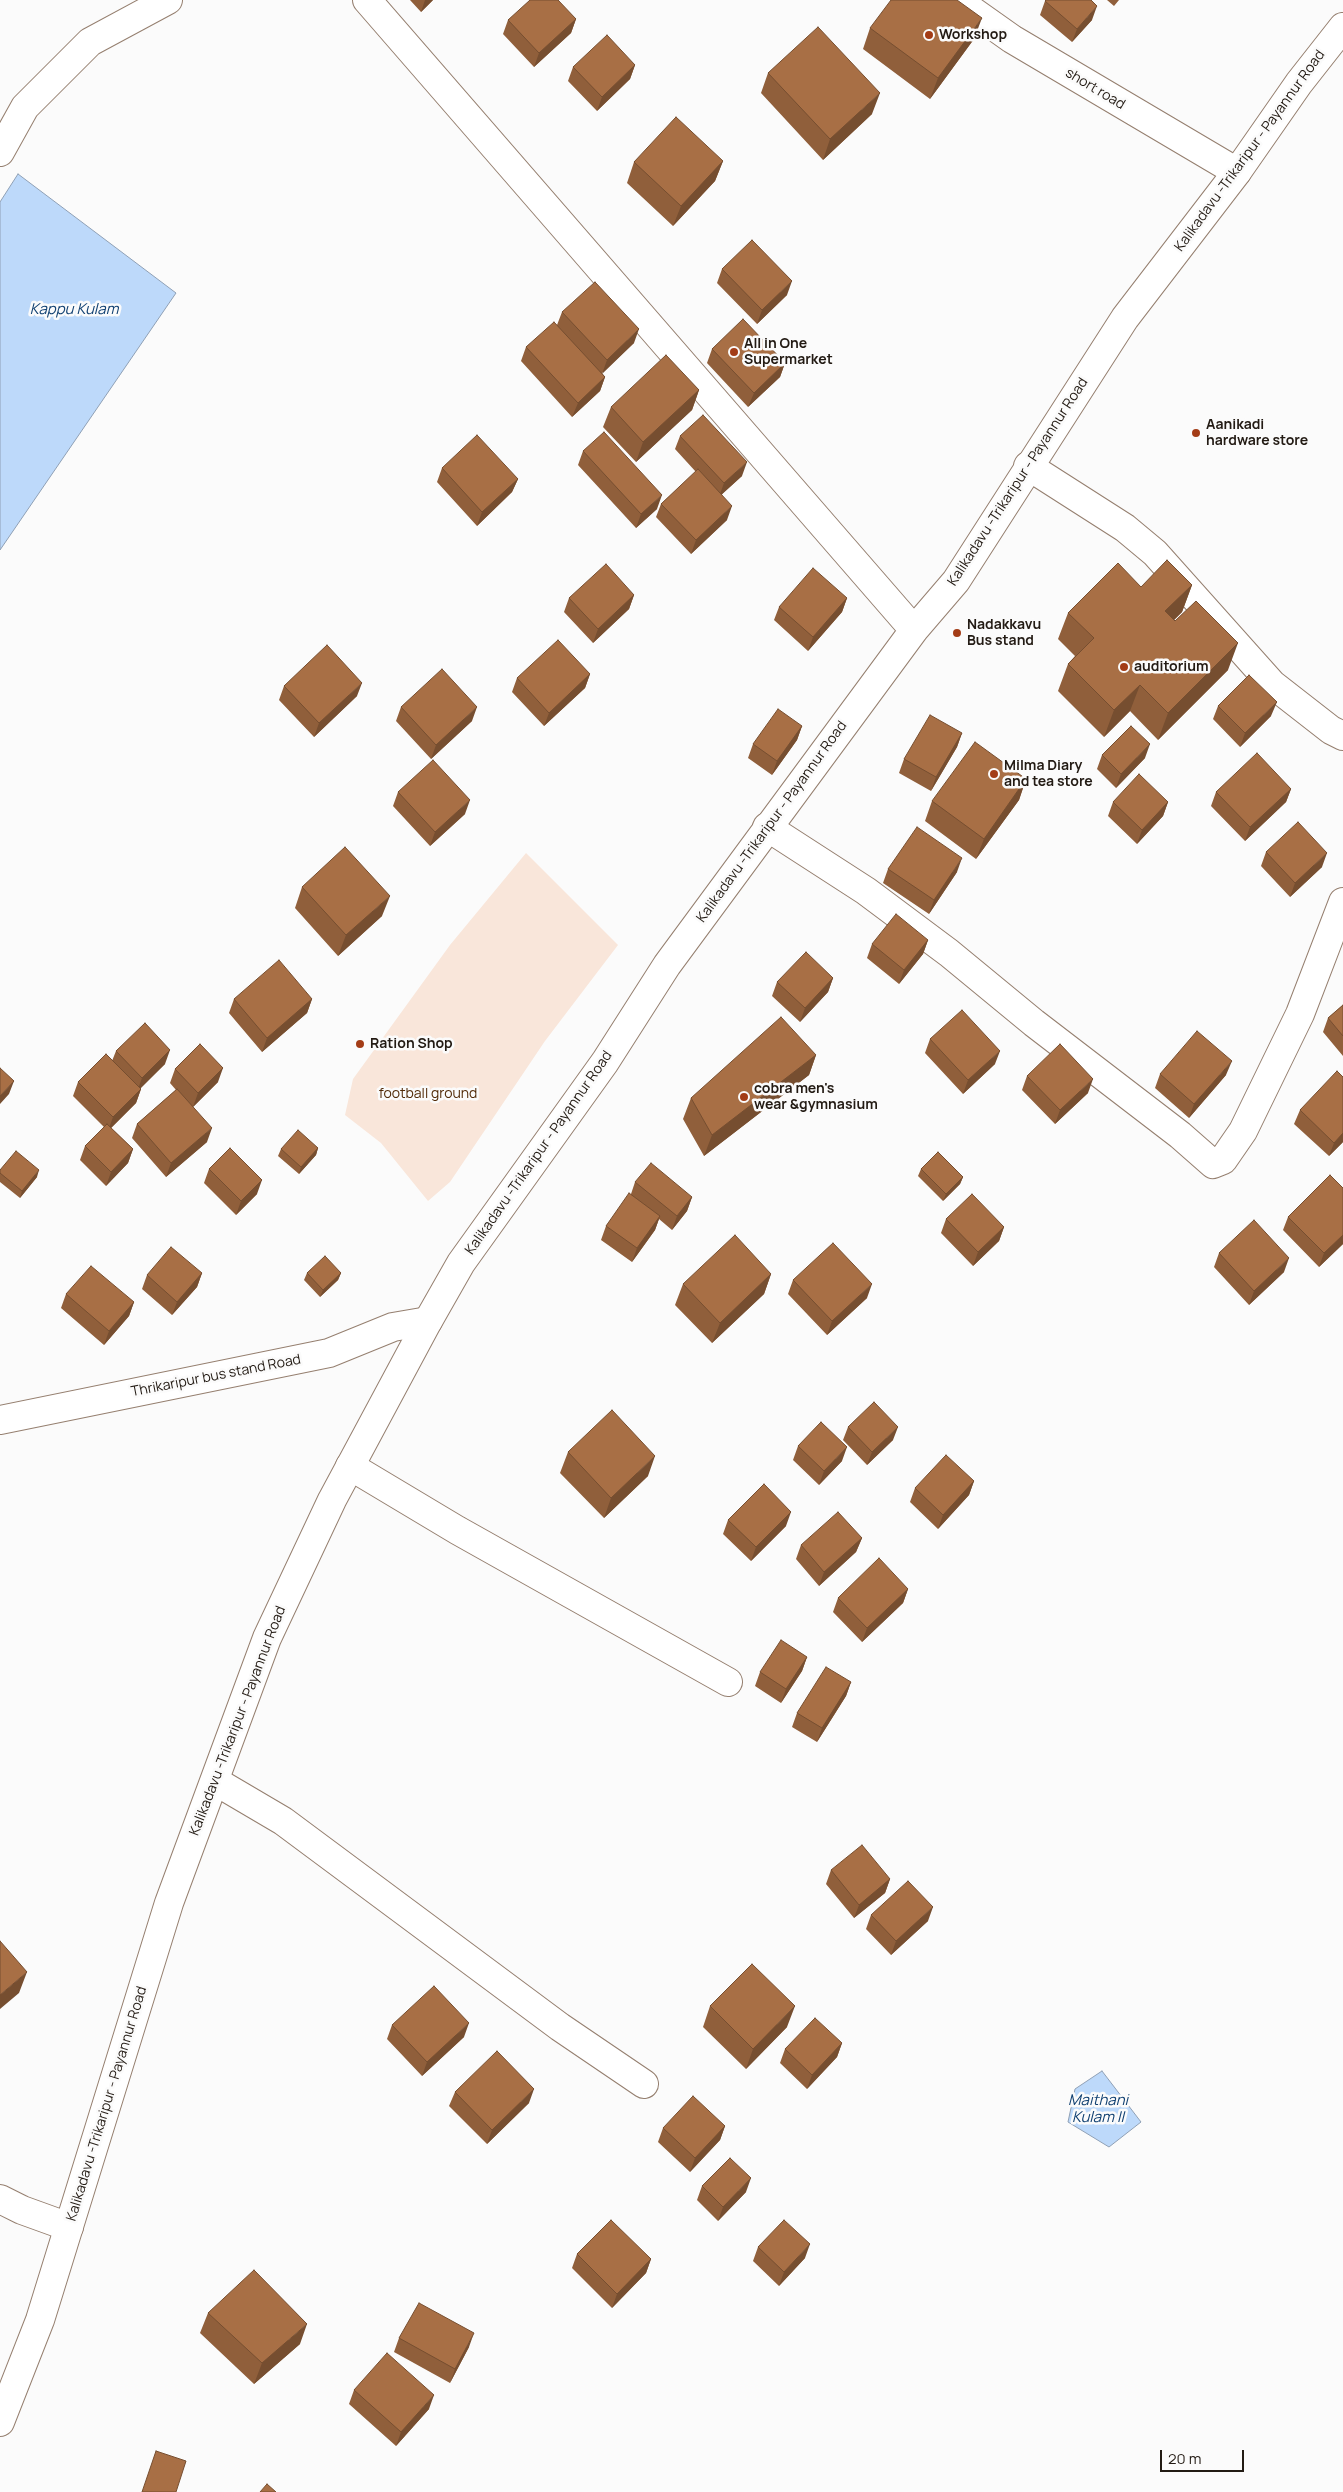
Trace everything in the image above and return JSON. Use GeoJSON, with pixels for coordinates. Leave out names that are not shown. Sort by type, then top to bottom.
{"type":"FeatureCollection","features":[{"type":"Feature","properties":{"kind":"main road"},"geometry":{"type":"LineString","coordinates":[[0,152],[25,107],[90,42],[168,0]]}},
{"type":"Feature","properties":{"kind":"main road"},"geometry":{"type":"LineString","coordinates":[[367,0],[914,630]]}},
{"type":"Feature","properties":{"kind":"main road","name":"short road"},"geometry":{"type":"LineString","coordinates":[[957,0],[1012,39],[1237,172]]}},
{"type":"Feature","properties":{"kind":"main road","name":"Kalikadavu -Trikaripur - Payannur Road"},"geometry":{"type":"LineString","coordinates":[[0,2422],[40,2320],[169,1903],[268,1638],[350,1466],[428,1321],[461,1263],[605,1062],[667,965],[914,630],[956,581],[1028,466],[1125,318],[1237,172],[1299,83],[1343,26]]}},
{"type":"Feature","properties":{"kind":"main road"},"geometry":{"type":"LineString","coordinates":[[1028,466],[1125,528],[1155,553],[1272,684],[1331,730],[1343,736]]}},
{"type":"Feature","properties":{"kind":"main road"},"geometry":{"type":"LineString","coordinates":[[767,828],[866,891],[949,953],[1034,1023],[1180,1135],[1213,1164],[1223,1160],[1243,1131],[1300,1014],[1343,902]]}},
{"type":"Feature","properties":{"kind":"main road","name":"Thrikaripur bus stand Road"},"geometry":{"type":"LineString","coordinates":[[0,1420],[329,1353],[394,1327],[428,1321]]}},
{"type":"Feature","properties":{"kind":"main road"},"geometry":{"type":"LineString","coordinates":[[350,1466],[457,1530],[728,1682]]}},
{"type":"Feature","properties":{"kind":"main road"},"geometry":{"type":"LineString","coordinates":[[215,1781],[283,1821],[560,2027],[644,2084]]}},
{"type":"Feature","properties":{"kind":"main road"},"geometry":{"type":"LineString","coordinates":[[0,2199],[22,2210],[69,2227]]}},
{"type":"Feature","properties":{"kind":"green space","name":"football ground"},"geometry":{"type":"Polygon","coordinates":[[[526,853],[618,945],[545,1041],[450,1182],[428,1201],[381,1143],[345,1115],[353,1079],[450,945],[526,853]]]}},
{"type":"Feature","properties":{"kind":"water","name":"Kappu Kulam"},"geometry":{"type":"Polygon","coordinates":[[[18,174],[176,293],[0,550],[0,202],[18,174]]]}},
{"type":"Feature","properties":{"kind":"water","name":"Maithani Kulam II"},"geometry":{"type":"Polygon","coordinates":[[[1102,2071],[1141,2122],[1109,2147],[1068,2122],[1075,2089],[1102,2071]]]}},
{"type":"Feature","properties":{"kind":"building"},"geometry":{"type":"Polygon","coordinates":[[[530,0],[558,0],[576,19],[539,53],[508,20],[530,0]]]}},
{"type":"Feature","properties":{"kind":"building"},"geometry":{"type":"Polygon","coordinates":[[[891,0],[957,0],[982,18],[938,78],[870,28],[891,0]]]}},
{"type":"Feature","properties":{"kind":"building"},"geometry":{"type":"Polygon","coordinates":[[[1046,0],[1091,0],[1097,6],[1077,29],[1046,0]]]}},
{"type":"Feature","properties":{"kind":"building"},"geometry":{"type":"Polygon","coordinates":[[[818,27],[880,93],[830,139],[768,73],[818,27]]]}},
{"type":"Feature","properties":{"kind":"building"},"geometry":{"type":"Polygon","coordinates":[[[607,35],[635,65],[602,97],[573,67],[607,35]]]}},
{"type":"Feature","properties":{"kind":"building"},"geometry":{"type":"Polygon","coordinates":[[[676,117],[723,161],[681,206],[634,162],[676,117]]]}},
{"type":"Feature","properties":{"kind":"building"},"geometry":{"type":"Polygon","coordinates":[[[752,240],[792,281],[762,310],[722,269],[752,240]]]}},
{"type":"Feature","properties":{"kind":"building"},"geometry":{"type":"Polygon","coordinates":[[[595,282],[639,329],[607,360],[562,312],[595,282]]]}},
{"type":"Feature","properties":{"kind":"building"},"geometry":{"type":"Polygon","coordinates":[[[743,319],[785,363],[754,393],[712,349],[743,319]]]}},
{"type":"Feature","properties":{"kind":"building"},"geometry":{"type":"Polygon","coordinates":[[[554,322],[605,377],[578,403],[526,347],[554,322]]]}},
{"type":"Feature","properties":{"kind":"building"},"geometry":{"type":"Polygon","coordinates":[[[666,355],[699,390],[643,442],[611,407],[666,355]]]}},
{"type":"Feature","properties":{"kind":"building"},"geometry":{"type":"Polygon","coordinates":[[[703,415],[747,462],[724,483],[680,436],[703,415]]]}},
{"type":"Feature","properties":{"kind":"building"},"geometry":{"type":"Polygon","coordinates":[[[604,432],[662,495],[641,514],[583,451],[604,432]]]}},
{"type":"Feature","properties":{"kind":"building"},"geometry":{"type":"Polygon","coordinates":[[[477,435],[518,479],[482,512],[442,468],[477,435]]]}},
{"type":"Feature","properties":{"kind":"building"},"geometry":{"type":"Polygon","coordinates":[[[698,469],[732,506],[696,540],[661,504],[698,469]]]}},
{"type":"Feature","properties":{"kind":"building"},"geometry":{"type":"Polygon","coordinates":[[[1167,560],[1192,585],[1165,611],[1175,621],[1196,601],[1238,643],[1168,713],[1140,685],[1114,710],[1068,664],[1094,638],[1068,613],[1118,563],[1141,587],[1167,560]]]}},
{"type":"Feature","properties":{"kind":"building"},"geometry":{"type":"Polygon","coordinates":[[[606,564],[634,595],[598,629],[569,598],[606,564]]]}},
{"type":"Feature","properties":{"kind":"building"},"geometry":{"type":"Polygon","coordinates":[[[813,568],[847,598],[813,637],[779,607],[813,568]]]}},
{"type":"Feature","properties":{"kind":"building"},"geometry":{"type":"Polygon","coordinates":[[[558,640],[590,674],[549,713],[517,678],[558,640]]]}},
{"type":"Feature","properties":{"kind":"building"},"geometry":{"type":"Polygon","coordinates":[[[327,645],[362,683],[319,723],[284,686],[327,645]]]}},
{"type":"Feature","properties":{"kind":"building"},"geometry":{"type":"Polygon","coordinates":[[[442,669],[477,707],[436,745],[401,707],[442,669]]]}},
{"type":"Feature","properties":{"kind":"building"},"geometry":{"type":"Polygon","coordinates":[[[1249,675],[1277,702],[1245,733],[1218,706],[1249,675]]]}},
{"type":"Feature","properties":{"kind":"building"},"geometry":{"type":"Polygon","coordinates":[[[778,709],[802,726],[777,761],[753,744],[778,709]]]}},
{"type":"Feature","properties":{"kind":"building"},"geometry":{"type":"Polygon","coordinates":[[[930,715],[962,733],[936,777],[904,759],[930,715]]]}},
{"type":"Feature","properties":{"kind":"building"},"geometry":{"type":"Polygon","coordinates":[[[1131,726],[1150,744],[1121,774],[1102,755],[1131,726]]]}},
{"type":"Feature","properties":{"kind":"building"},"geometry":{"type":"Polygon","coordinates":[[[975,742],[1026,779],[984,839],[932,801],[975,742]]]}},
{"type":"Feature","properties":{"kind":"building"},"geometry":{"type":"Polygon","coordinates":[[[1257,753],[1291,789],[1250,827],[1216,792],[1257,753]]]}},
{"type":"Feature","properties":{"kind":"building"},"geometry":{"type":"Polygon","coordinates":[[[433,760],[470,800],[435,832],[398,792],[433,760]]]}},
{"type":"Feature","properties":{"kind":"building"},"geometry":{"type":"Polygon","coordinates":[[[1139,774],[1168,802],[1142,830],[1113,802],[1139,774]]]}},
{"type":"Feature","properties":{"kind":"building"},"geometry":{"type":"Polygon","coordinates":[[[1298,822],[1327,853],[1295,883],[1266,852],[1298,822]]]}},
{"type":"Feature","properties":{"kind":"building"},"geometry":{"type":"Polygon","coordinates":[[[917,827],[962,858],[934,900],[888,869],[917,827]]]}},
{"type":"Feature","properties":{"kind":"building"},"geometry":{"type":"Polygon","coordinates":[[[345,847],[390,896],[346,935],[302,887],[345,847]]]}},
{"type":"Feature","properties":{"kind":"building"},"geometry":{"type":"Polygon","coordinates":[[[896,914],[928,940],[904,970],[872,944],[896,914]]]}},
{"type":"Feature","properties":{"kind":"building"},"geometry":{"type":"Polygon","coordinates":[[[806,952],[833,978],[805,1008],[777,982],[806,952]]]}},
{"type":"Feature","properties":{"kind":"building"},"geometry":{"type":"Polygon","coordinates":[[[279,960],[312,999],[267,1038],[234,999],[279,960]]]}},
{"type":"Feature","properties":{"kind":"building"},"geometry":{"type":"Polygon","coordinates":[[[1343,1005],[1343,1036],[1328,1018],[1343,1005]]]}},
{"type":"Feature","properties":{"kind":"building"},"geometry":{"type":"Polygon","coordinates":[[[962,1010],[1000,1051],[968,1080],[930,1039],[962,1010]]]}},
{"type":"Feature","properties":{"kind":"building","name":"cobra men's wear &gymnasium"},"geometry":{"type":"Polygon","coordinates":[[[781,1017],[816,1055],[712,1135],[691,1098],[781,1017]]]}},
{"type":"Feature","properties":{"kind":"building"},"geometry":{"type":"Polygon","coordinates":[[[145,1023],[170,1050],[142,1078],[116,1051],[145,1023]]]}},
{"type":"Feature","properties":{"kind":"building"},"geometry":{"type":"Polygon","coordinates":[[[1197,1031],[1232,1061],[1194,1104],[1160,1074],[1197,1031]]]}},
{"type":"Feature","properties":{"kind":"building"},"geometry":{"type":"Polygon","coordinates":[[[200,1044],[223,1068],[198,1093],[175,1069],[200,1044]]]}},
{"type":"Feature","properties":{"kind":"building"},"geometry":{"type":"Polygon","coordinates":[[[1060,1044],[1093,1079],[1060,1110],[1027,1076],[1060,1044]]]}},
{"type":"Feature","properties":{"kind":"building"},"geometry":{"type":"Polygon","coordinates":[[[106,1054],[141,1089],[113,1117],[78,1082],[106,1054]]]}},
{"type":"Feature","properties":{"kind":"building"},"geometry":{"type":"Polygon","coordinates":[[[0,1068],[14,1081],[0,1096],[0,1068]]]}},
{"type":"Feature","properties":{"kind":"building"},"geometry":{"type":"Polygon","coordinates":[[[1337,1071],[1343,1077],[1343,1133],[1334,1143],[1300,1110],[1337,1071]]]}},
{"type":"Feature","properties":{"kind":"building"},"geometry":{"type":"Polygon","coordinates":[[[177,1089],[212,1128],[171,1163],[137,1124],[177,1089]]]}},
{"type":"Feature","properties":{"kind":"building"},"geometry":{"type":"Polygon","coordinates":[[[107,1124],[133,1149],[111,1172],[85,1146],[107,1124]]]}},
{"type":"Feature","properties":{"kind":"building"},"geometry":{"type":"Polygon","coordinates":[[[298,1130],[318,1148],[301,1167],[281,1149],[298,1130]]]}},
{"type":"Feature","properties":{"kind":"building"},"geometry":{"type":"Polygon","coordinates":[[[230,1148],[262,1180],[241,1201],[209,1169],[230,1148]]]}},
{"type":"Feature","properties":{"kind":"building"},"geometry":{"type":"Polygon","coordinates":[[[16,1151],[39,1170],[22,1191],[0,1173],[0,1170],[16,1151]]]}},
{"type":"Feature","properties":{"kind":"building"},"geometry":{"type":"Polygon","coordinates":[[[938,1152],[963,1177],[946,1194],[921,1169],[938,1152]]]}},
{"type":"Feature","properties":{"kind":"building"},"geometry":{"type":"Polygon","coordinates":[[[651,1163],[692,1197],[677,1216],[635,1182],[651,1163]]]}},
{"type":"Feature","properties":{"kind":"building"},"geometry":{"type":"Polygon","coordinates":[[[1330,1175],[1343,1188],[1343,1235],[1324,1253],[1288,1217],[1330,1175]]]}},
{"type":"Feature","properties":{"kind":"building"},"geometry":{"type":"Polygon","coordinates":[[[629,1193],[660,1216],[637,1248],[606,1226],[629,1193]]]}},
{"type":"Feature","properties":{"kind":"building"},"geometry":{"type":"Polygon","coordinates":[[[972,1194],[1004,1227],[978,1252],[946,1219],[972,1194]]]}},
{"type":"Feature","properties":{"kind":"building"},"geometry":{"type":"Polygon","coordinates":[[[1254,1220],[1289,1258],[1254,1291],[1219,1253],[1254,1220]]]}},
{"type":"Feature","properties":{"kind":"building"},"geometry":{"type":"Polygon","coordinates":[[[735,1235],[771,1274],[720,1323],[683,1284],[735,1235]]]}},
{"type":"Feature","properties":{"kind":"building"},"geometry":{"type":"Polygon","coordinates":[[[833,1243],[872,1284],[832,1321],[793,1280],[833,1243]]]}},
{"type":"Feature","properties":{"kind":"building"},"geometry":{"type":"Polygon","coordinates":[[[171,1247],[202,1273],[177,1302],[147,1275],[171,1247]]]}},
{"type":"Feature","properties":{"kind":"building"},"geometry":{"type":"Polygon","coordinates":[[[325,1256],[341,1273],[323,1290],[307,1273],[325,1256]]]}},
{"type":"Feature","properties":{"kind":"building"},"geometry":{"type":"Polygon","coordinates":[[[91,1266],[134,1302],[109,1331],[66,1294],[91,1266]]]}},
{"type":"Feature","properties":{"kind":"building"},"geometry":{"type":"Polygon","coordinates":[[[874,1402],[898,1427],[872,1452],[848,1427],[874,1402]]]}},
{"type":"Feature","properties":{"kind":"building"},"geometry":{"type":"Polygon","coordinates":[[[612,1410],[655,1456],[611,1498],[568,1452],[612,1410]]]}},
{"type":"Feature","properties":{"kind":"building"},"geometry":{"type":"Polygon","coordinates":[[[821,1422],[847,1447],[824,1471],[798,1446],[821,1422]]]}},
{"type":"Feature","properties":{"kind":"building"},"geometry":{"type":"Polygon","coordinates":[[[946,1455],[974,1481],[943,1515],[915,1488],[946,1455]]]}},
{"type":"Feature","properties":{"kind":"building"},"geometry":{"type":"Polygon","coordinates":[[[764,1484],[791,1512],[756,1547],[728,1520],[764,1484]]]}},
{"type":"Feature","properties":{"kind":"building"},"geometry":{"type":"Polygon","coordinates":[[[838,1512],[862,1538],[824,1572],[801,1545],[838,1512]]]}},
{"type":"Feature","properties":{"kind":"building"},"geometry":{"type":"Polygon","coordinates":[[[879,1558],[908,1589],[867,1628],[838,1598],[879,1558]]]}},
{"type":"Feature","properties":{"kind":"building"},"geometry":{"type":"Polygon","coordinates":[[[781,1640],[807,1657],[786,1689],[760,1672],[781,1640]]]}},
{"type":"Feature","properties":{"kind":"building"},"geometry":{"type":"Polygon","coordinates":[[[826,1667],[851,1682],[822,1728],[797,1713],[826,1667]]]}},
{"type":"Feature","properties":{"kind":"building"},"geometry":{"type":"Polygon","coordinates":[[[862,1845],[890,1879],[859,1905],[831,1870],[862,1845]]]}},
{"type":"Feature","properties":{"kind":"building"},"geometry":{"type":"Polygon","coordinates":[[[908,1881],[933,1907],[896,1941],[871,1915],[908,1881]]]}},
{"type":"Feature","properties":{"kind":"building"},"geometry":{"type":"Polygon","coordinates":[[[0,1941],[27,1972],[0,1995],[0,1941]]]}},
{"type":"Feature","properties":{"kind":"building"},"geometry":{"type":"Polygon","coordinates":[[[752,1964],[795,2006],[753,2049],[710,2006],[752,1964]]]}},
{"type":"Feature","properties":{"kind":"building"},"geometry":{"type":"Polygon","coordinates":[[[434,1986],[469,2023],[427,2062],[392,2025],[434,1986]]]}},
{"type":"Feature","properties":{"kind":"building"},"geometry":{"type":"Polygon","coordinates":[[[815,2018],[842,2043],[812,2075],[785,2049],[815,2018]]]}},
{"type":"Feature","properties":{"kind":"building"},"geometry":{"type":"Polygon","coordinates":[[[497,2051],[534,2089],[492,2130],[455,2092],[497,2051]]]}},
{"type":"Feature","properties":{"kind":"building"},"geometry":{"type":"Polygon","coordinates":[[[693,2096],[725,2126],[695,2158],[663,2128],[693,2096]]]}},
{"type":"Feature","properties":{"kind":"building"},"geometry":{"type":"Polygon","coordinates":[[[730,2158],[751,2178],[723,2207],[702,2186],[730,2158]]]}},
{"type":"Feature","properties":{"kind":"building"},"geometry":{"type":"Polygon","coordinates":[[[611,2220],[651,2259],[617,2294],[577,2254],[611,2220]]]}},
{"type":"Feature","properties":{"kind":"building"},"geometry":{"type":"Polygon","coordinates":[[[784,2220],[810,2244],[784,2272],[758,2247],[784,2220]]]}},
{"type":"Feature","properties":{"kind":"building"},"geometry":{"type":"Polygon","coordinates":[[[254,2270],[307,2324],[262,2363],[208,2313],[254,2270]]]}},
{"type":"Feature","properties":{"kind":"building"},"geometry":{"type":"Polygon","coordinates":[[[419,2303],[474,2333],[455,2369],[399,2338],[419,2303]]]}},
{"type":"Feature","properties":{"kind":"building"},"geometry":{"type":"Polygon","coordinates":[[[387,2353],[434,2395],[401,2432],[354,2390],[387,2353]]]}},
{"type":"Feature","properties":{"kind":"building"},"geometry":{"type":"Polygon","coordinates":[[[156,2451],[186,2461],[176,2492],[142,2492],[156,2451]]]}},
{"type":"Feature","properties":{"kind":"building"},"geometry":{"type":"Polygon","coordinates":[[[267,2484],[276,2492],[260,2492],[267,2484]]]}},
{"type":"Feature","properties":{"kind":"place","name":"Workshop"},"geometry":{"type":"Point","coordinates":[929,35]}},
{"type":"Feature","properties":{"kind":"place","name":"All in One Supermarket"},"geometry":{"type":"Point","coordinates":[734,352]}},
{"type":"Feature","properties":{"kind":"place","name":"Aanikadi hardware store"},"geometry":{"type":"Point","coordinates":[1196,433]}},
{"type":"Feature","properties":{"kind":"place","name":"Nadakkavu Bus stand"},"geometry":{"type":"Point","coordinates":[957,633]}},
{"type":"Feature","properties":{"kind":"place","name":"auditorium"},"geometry":{"type":"Point","coordinates":[1124,667]}},
{"type":"Feature","properties":{"kind":"place","name":"Milma Diary and tea store"},"geometry":{"type":"Point","coordinates":[994,774]}},
{"type":"Feature","properties":{"kind":"place","name":"Ration Shop"},"geometry":{"type":"Point","coordinates":[360,1044]}},
{"type":"Feature","properties":{"kind":"place","name":"cobra men's wear &gymnasium"},"geometry":{"type":"Point","coordinates":[744,1097]}}]}
